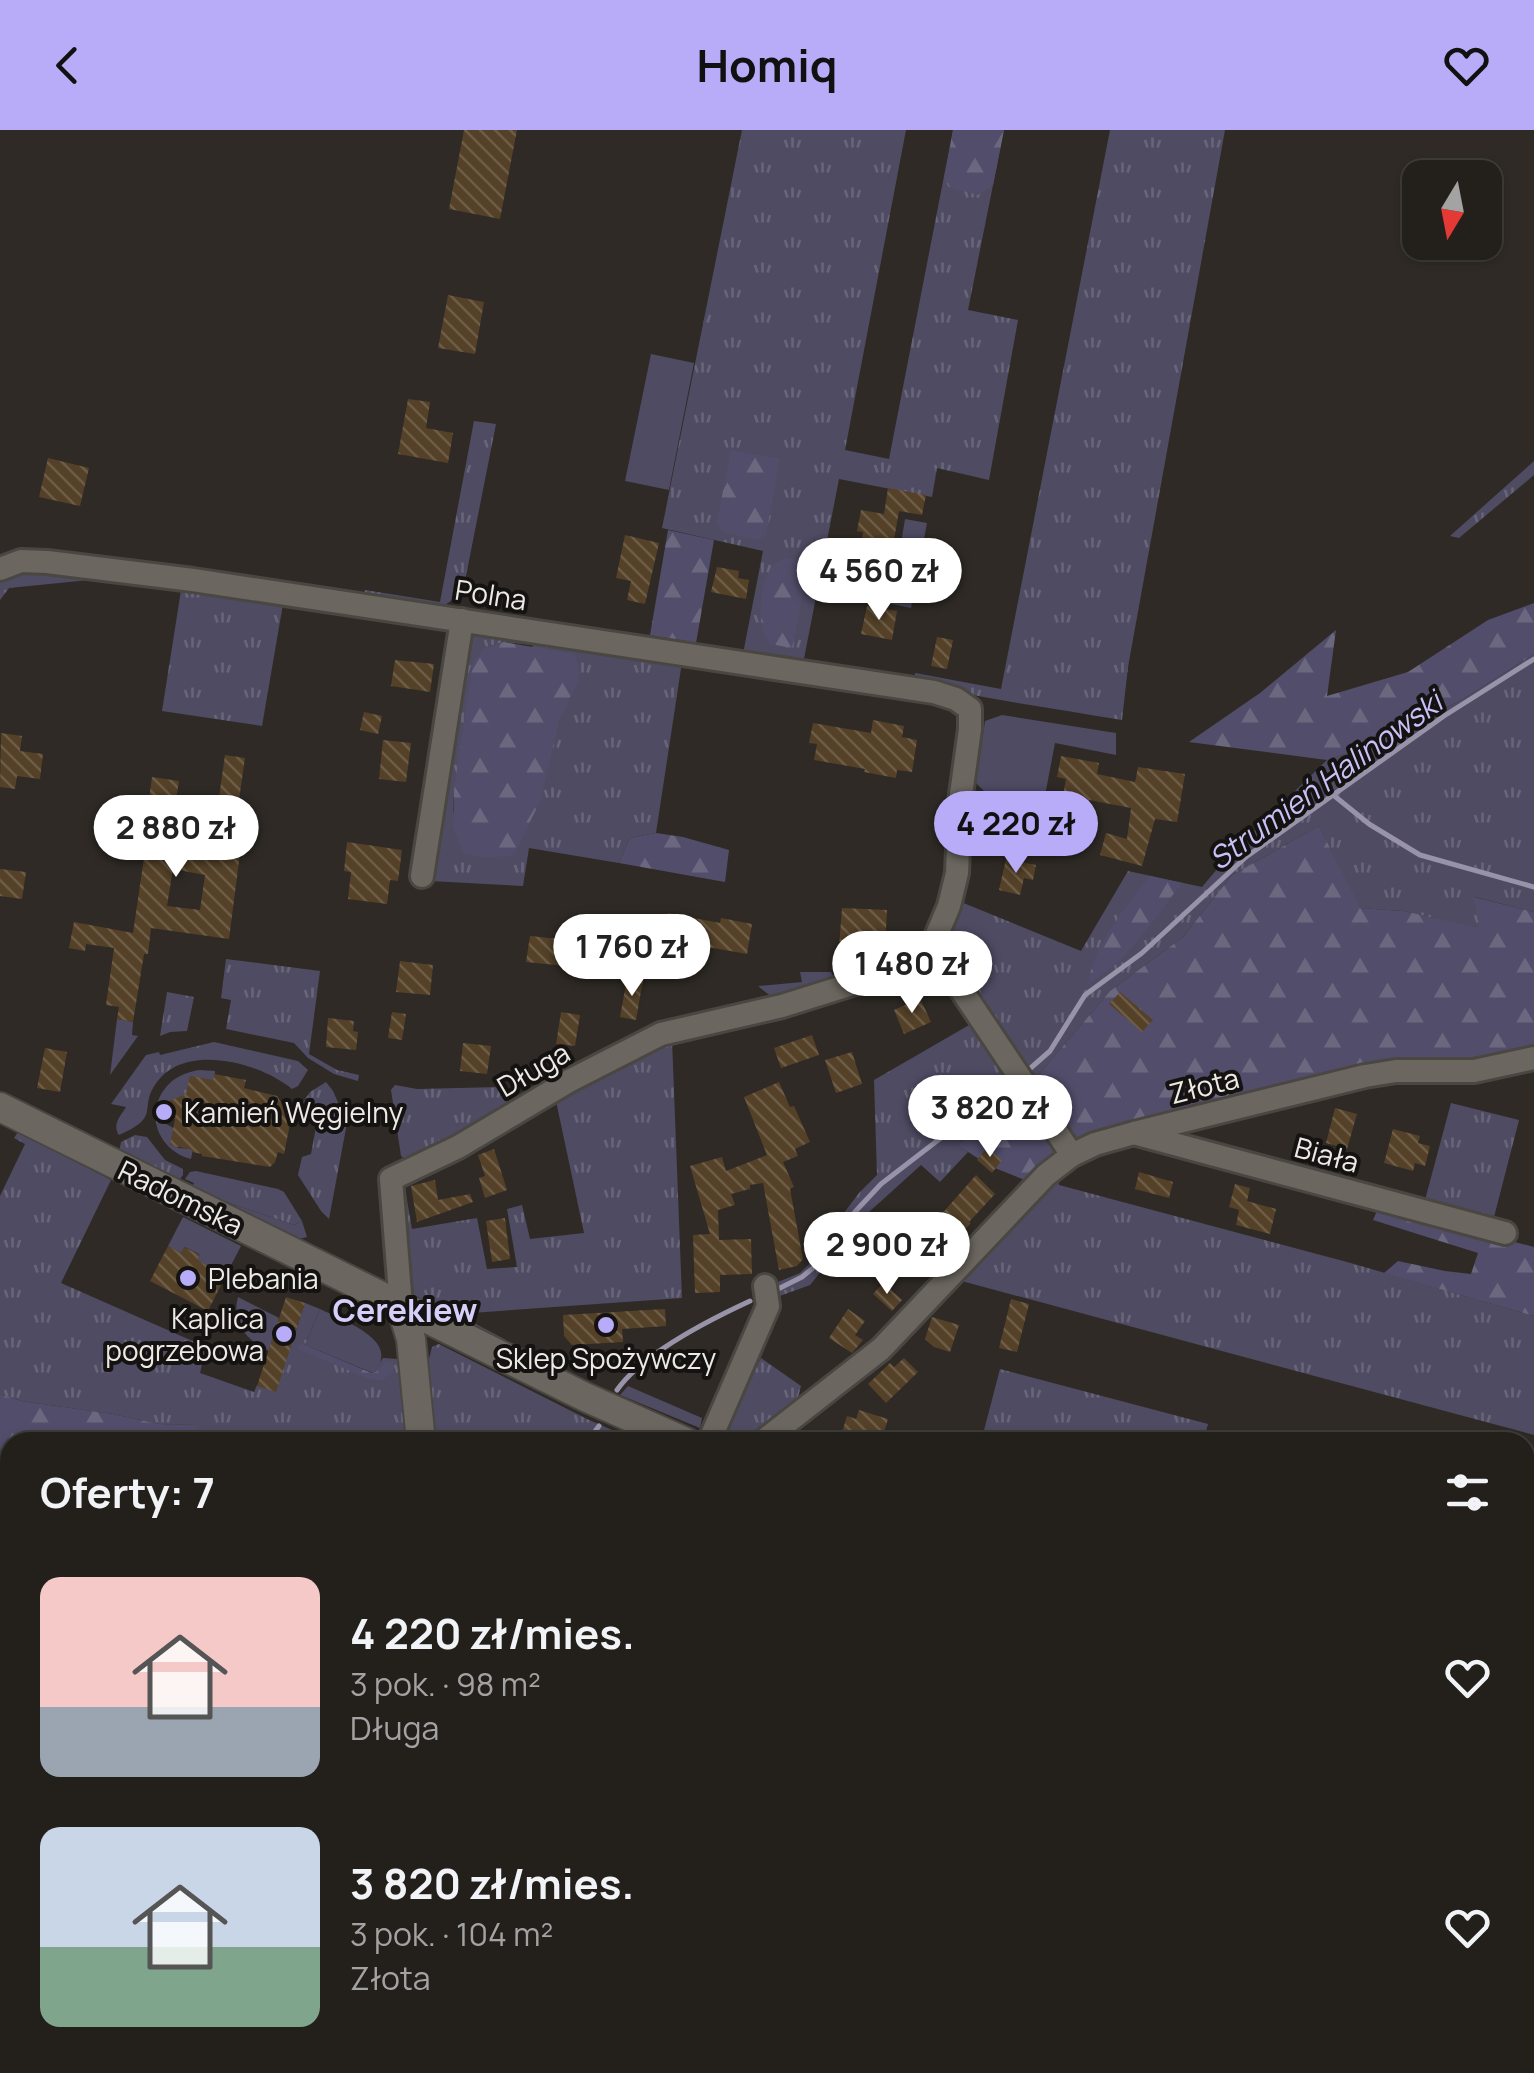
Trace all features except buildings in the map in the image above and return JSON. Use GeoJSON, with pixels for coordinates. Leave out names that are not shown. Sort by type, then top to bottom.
{"type":"FeatureCollection","features":[{"type":"Feature","properties":{"kind":"street","name":"Polna"},"geometry":{"type":"LineString","coordinates":[[0,569],[21,561],[46,562],[193,580],[934,692],[956,699],[970,709],[957,872],[949,906],[930,951]]}},
{"type":"Feature","properties":{"kind":"street"},"geometry":{"type":"LineString","coordinates":[[422,876],[462,620]]}},
{"type":"Feature","properties":{"kind":"street"},"geometry":{"type":"LineString","coordinates":[[930,951],[944,964],[1072,1156]]}},
{"type":"Feature","properties":{"kind":"street","name":"Długa"},"geometry":{"type":"LineString","coordinates":[[400,1306],[391,1180],[661,1034],[816,996],[884,974],[930,951]]}},
{"type":"Feature","properties":{"kind":"street","name":"Złota"},"geometry":{"type":"LineString","coordinates":[[775,1432],[881,1350],[1036,1184],[1072,1156],[1096,1144],[1364,1076],[1396,1071],[1474,1072],[1534,1058]]}},
{"type":"Feature","properties":{"kind":"street","name":"Radomska"},"geometry":{"type":"LineString","coordinates":[[0,1106],[585,1397],[664,1432]]}},
{"type":"Feature","properties":{"kind":"street","name":"Biała"},"geometry":{"type":"LineString","coordinates":[[1134,1133],[1505,1233]]}},
{"type":"Feature","properties":{"kind":"street"},"geometry":{"type":"LineString","coordinates":[[713,1432],[768,1306],[764,1286]]}},
{"type":"Feature","properties":{"kind":"street"},"geometry":{"type":"LineString","coordinates":[[400,1306],[411,1338],[420,1432]]}},
{"type":"Feature","properties":{"kind":"green space"},"geometry":{"type":"Polygon","coordinates":[[[742,130],[906,130],[845,450],[889,459],[953,130],[1004,130],[968,310],[1018,320],[989,480],[937,468],[932,497],[839,479],[802,669],[742,659],[763,551],[662,528],[742,130]]]}},
{"type":"Feature","properties":{"kind":"green space"},"geometry":{"type":"Polygon","coordinates":[[[953,130],[1004,130],[993,185],[978,195],[949,187],[944,180],[953,130]]]}},
{"type":"Feature","properties":{"kind":"green space"},"geometry":{"type":"Polygon","coordinates":[[[1110,130],[1225,130],[1128,667],[1122,720],[915,683],[915,673],[1001,689],[1110,130]]]}},
{"type":"Feature","properties":{"kind":"green space"},"geometry":{"type":"Polygon","coordinates":[[[651,354],[694,363],[669,490],[625,481],[651,354]]]}},
{"type":"Feature","properties":{"kind":"green space"},"geometry":{"type":"Polygon","coordinates":[[[474,421],[496,424],[465,581],[452,600],[438,610],[364,597],[365,590],[440,602],[474,421]]]}},
{"type":"Feature","properties":{"kind":"green space"},"geometry":{"type":"Polygon","coordinates":[[[731,450],[780,459],[766,535],[756,540],[721,531],[717,522],[731,450]]]}},
{"type":"Feature","properties":{"kind":"green space"},"geometry":{"type":"Polygon","coordinates":[[[1534,461],[1534,475],[1459,538],[1450,536],[1534,461]]]}},
{"type":"Feature","properties":{"kind":"green space"},"geometry":{"type":"Polygon","coordinates":[[[905,519],[927,523],[911,608],[868,599],[875,558],[898,562],[905,519]]]}},
{"type":"Feature","properties":{"kind":"green space"},"geometry":{"type":"Polygon","coordinates":[[[668,530],[714,540],[696,643],[650,635],[668,530]]]}},
{"type":"Feature","properties":{"kind":"green space"},"geometry":{"type":"Polygon","coordinates":[[[792,558],[801,562],[806,578],[792,648],[770,644],[763,628],[761,607],[770,570],[774,564],[792,558]]]}},
{"type":"Feature","properties":{"kind":"green space"},"geometry":{"type":"Polygon","coordinates":[[[27,568],[91,575],[89,580],[9,588],[0,600],[0,581],[27,568]]]}},
{"type":"Feature","properties":{"kind":"green space"},"geometry":{"type":"Polygon","coordinates":[[[182,584],[423,620],[425,627],[283,604],[262,726],[162,711],[182,584]]]}},
{"type":"Feature","properties":{"kind":"green space"},"geometry":{"type":"Polygon","coordinates":[[[1534,603],[1534,654],[1468,696],[1376,744],[1327,760],[1189,742],[1260,693],[1336,630],[1327,696],[1408,672],[1488,620],[1534,603]]]}},
{"type":"Feature","properties":{"kind":"green space"},"geometry":{"type":"Polygon","coordinates":[[[477,630],[682,662],[656,833],[630,838],[619,863],[529,848],[523,886],[430,881],[467,642],[477,630]],[[504,642],[486,647],[454,790],[453,812],[468,843],[533,645],[504,642]]]}},
{"type":"Feature","properties":{"kind":"green space"},"geometry":{"type":"Polygon","coordinates":[[[504,642],[574,654],[579,667],[578,681],[559,721],[540,801],[514,855],[486,858],[464,853],[453,827],[454,790],[473,662],[486,647],[504,642]]]}},
{"type":"Feature","properties":{"kind":"green space"},"geometry":{"type":"Polygon","coordinates":[[[1534,654],[1534,912],[1475,897],[1480,929],[1404,911],[1359,908],[1319,826],[1232,875],[1183,937],[1110,991],[1034,1080],[957,1145],[968,1152],[940,1182],[921,1165],[869,1212],[810,1285],[777,1297],[773,1284],[800,1273],[816,1257],[825,1238],[877,1175],[874,1080],[990,1013],[940,949],[961,902],[1081,951],[1128,871],[1202,887],[1229,855],[1327,760],[1376,744],[1468,696],[1534,654]]]}},
{"type":"Feature","properties":{"kind":"green space"},"geometry":{"type":"Polygon","coordinates":[[[1002,715],[1116,733],[1116,755],[1055,743],[1044,801],[986,793],[976,783],[985,721],[1002,715]]]}},
{"type":"Feature","properties":{"kind":"green space"},"geometry":{"type":"Polygon","coordinates":[[[1319,826],[1360,908],[1404,911],[1479,928],[1474,897],[1534,912],[1534,1053],[1290,1085],[1025,1180],[990,1166],[957,1145],[1034,1080],[1110,991],[1183,937],[1232,875],[1319,826]]]}},
{"type":"Feature","properties":{"kind":"green space"},"geometry":{"type":"Polygon","coordinates":[[[656,833],[729,850],[725,882],[619,863],[630,838],[656,833]]]}},
{"type":"Feature","properties":{"kind":"green space"},"geometry":{"type":"Polygon","coordinates":[[[1150,876],[1182,883],[1128,952],[1088,984],[1104,940],[1150,876]]]}},
{"type":"Feature","properties":{"kind":"green space"},"geometry":{"type":"Polygon","coordinates":[[[226,959],[320,971],[309,1054],[337,1070],[359,1075],[358,1081],[334,1074],[308,1058],[294,1043],[226,1029],[231,1000],[221,998],[226,959]]]}},
{"type":"Feature","properties":{"kind":"green space"},"geometry":{"type":"Polygon","coordinates":[[[800,972],[831,972],[835,979],[774,999],[758,986],[802,982],[800,972]]]}},
{"type":"Feature","properties":{"kind":"green space"},"geometry":{"type":"Polygon","coordinates":[[[167,992],[194,997],[187,1031],[160,1036],[167,992]]]}},
{"type":"Feature","properties":{"kind":"green space"},"geometry":{"type":"Polygon","coordinates":[[[117,1019],[133,1022],[132,1035],[138,1036],[110,1075],[117,1019]]]}},
{"type":"Feature","properties":{"kind":"green space"},"geometry":{"type":"Polygon","coordinates":[[[672,1040],[682,1298],[457,1314],[506,1340],[502,1342],[412,1297],[404,1183],[412,1229],[477,1218],[487,1269],[517,1267],[507,1209],[522,1205],[530,1239],[584,1233],[556,1101],[460,1159],[459,1155],[623,1058],[672,1040]]]}},
{"type":"Feature","properties":{"kind":"green space"},"geometry":{"type":"Polygon","coordinates":[[[214,1042],[298,1061],[308,1070],[292,1089],[243,1065],[204,1060],[186,1063],[157,1082],[145,1117],[119,1135],[117,1124],[126,1107],[111,1104],[146,1055],[214,1042]]]}},
{"type":"Feature","properties":{"kind":"green space"},"geometry":{"type":"Polygon","coordinates":[[[199,1070],[215,1071],[215,1079],[186,1099],[165,1102],[160,1118],[175,1129],[178,1148],[193,1149],[191,1159],[169,1147],[157,1127],[156,1116],[162,1093],[170,1083],[199,1070]]]}},
{"type":"Feature","properties":{"kind":"green space"},"geometry":{"type":"Polygon","coordinates":[[[326,1082],[347,1123],[329,1219],[298,1175],[302,1157],[311,1154],[316,1127],[308,1120],[303,1102],[326,1082]]]}},
{"type":"Feature","properties":{"kind":"green space"},"geometry":{"type":"Polygon","coordinates":[[[395,1085],[417,1089],[500,1087],[507,1102],[494,1118],[407,1161],[401,1156],[391,1090],[395,1085]]]}},
{"type":"Feature","properties":{"kind":"green space"},"geometry":{"type":"Polygon","coordinates":[[[1451,1103],[1519,1120],[1493,1221],[1425,1200],[1451,1103]]]}},
{"type":"Feature","properties":{"kind":"green space"},"geometry":{"type":"Polygon","coordinates":[[[18,1132],[111,1180],[61,1283],[206,1347],[200,1373],[254,1392],[257,1385],[276,1390],[305,1303],[320,1309],[305,1345],[372,1373],[383,1358],[398,1359],[406,1432],[196,1432],[195,1425],[159,1424],[0,1394],[0,1196],[25,1144],[14,1138],[18,1132]]]}},
{"type":"Feature","properties":{"kind":"green space"},"geometry":{"type":"Polygon","coordinates":[[[135,1135],[147,1137],[165,1160],[183,1169],[178,1181],[119,1152],[121,1142],[135,1135]]]}},
{"type":"Feature","properties":{"kind":"green space"},"geometry":{"type":"Polygon","coordinates":[[[196,1171],[278,1189],[302,1221],[294,1225],[191,1188],[194,1183],[185,1179],[196,1171]]]}},
{"type":"Feature","properties":{"kind":"green space"},"geometry":{"type":"Polygon","coordinates":[[[1057,1176],[1059,1185],[1534,1316],[1534,1432],[1523,1432],[958,1280],[1057,1176]]]}},
{"type":"Feature","properties":{"kind":"green space"},"geometry":{"type":"Polygon","coordinates":[[[212,1197],[294,1225],[302,1221],[307,1237],[295,1240],[212,1197]]]}},
{"type":"Feature","properties":{"kind":"green space"},"geometry":{"type":"Polygon","coordinates":[[[1379,1206],[1534,1247],[1534,1316],[1384,1273],[1398,1261],[1471,1274],[1478,1253],[1373,1220],[1379,1206]]]}},
{"type":"Feature","properties":{"kind":"green space"},"geometry":{"type":"Polygon","coordinates":[[[183,1217],[241,1246],[226,1275],[197,1260],[199,1254],[185,1247],[181,1253],[168,1246],[183,1217]]]}},
{"type":"Feature","properties":{"kind":"green space"},"geometry":{"type":"Polygon","coordinates":[[[238,1297],[279,1318],[269,1351],[242,1330],[237,1315],[238,1297]]]}},
{"type":"Feature","properties":{"kind":"green space"},"geometry":{"type":"Polygon","coordinates":[[[320,1309],[355,1326],[376,1342],[381,1362],[373,1373],[305,1345],[320,1309]]]}},
{"type":"Feature","properties":{"kind":"green space"},"geometry":{"type":"Polygon","coordinates":[[[302,1344],[371,1373],[393,1362],[393,1371],[382,1380],[369,1379],[298,1349],[302,1344]]]}},
{"type":"Feature","properties":{"kind":"green space"},"geometry":{"type":"Polygon","coordinates":[[[439,1344],[617,1432],[431,1432],[422,1359],[429,1359],[432,1347],[439,1344]]]}},
{"type":"Feature","properties":{"kind":"green space"},"geometry":{"type":"Polygon","coordinates":[[[761,1358],[801,1386],[796,1405],[762,1432],[724,1432],[761,1358]]]}},
{"type":"Feature","properties":{"kind":"green space"},"geometry":{"type":"Polygon","coordinates":[[[1000,1369],[1208,1424],[1206,1432],[984,1432],[1000,1369]]]}},
{"type":"Feature","properties":{"kind":"green space"},"geometry":{"type":"Polygon","coordinates":[[[628,1386],[702,1418],[700,1428],[620,1395],[628,1386]]]}},
{"type":"Feature","properties":{"kind":"green space"},"geometry":{"type":"Polygon","coordinates":[[[0,1394],[159,1424],[196,1425],[196,1432],[0,1432],[0,1394]]]}},
{"type":"Feature","properties":{"kind":"waterway","name":"Strumień Halinowski"},"geometry":{"type":"LineString","coordinates":[[1025,1073],[1050,1051],[1085,995],[1142,953],[1246,857],[1444,716],[1534,659]]}},
{"type":"Feature","properties":{"kind":"waterway"},"geometry":{"type":"LineString","coordinates":[[1332,794],[1369,824],[1420,855],[1534,887]]}},
{"type":"Feature","properties":{"kind":"waterway","name":"Strumień Halinowski"},"geometry":{"type":"LineString","coordinates":[[778,1289],[813,1268],[881,1184],[1011,1084]]}},
{"type":"Feature","properties":{"kind":"waterway","name":"Strumień Halinowski"},"geometry":{"type":"LineString","coordinates":[[617,1390],[660,1351],[750,1301]]}},
{"type":"Feature","properties":{"kind":"waterway","name":"Strumień Halinowski"},"geometry":{"type":"LineString","coordinates":[[594,1432],[599,1426]]}},
{"type":"Feature","properties":{"kind":"place","name":"Kamień Węgielny"},"geometry":{"type":"Point","coordinates":[164,1112]}},
{"type":"Feature","properties":{"kind":"place","name":"Plebania"},"geometry":{"type":"Point","coordinates":[188,1278]}},
{"type":"Feature","properties":{"kind":"place","name":"Sklep Spożywczy"},"geometry":{"type":"Point","coordinates":[606,1325]}},
{"type":"Feature","properties":{"kind":"place","name":"Kaplica pogrzebowa"},"geometry":{"type":"Point","coordinates":[284,1334]}},
{"type":"Feature","properties":{"kind":"district","name":"Cerekiew"},"geometry":{"type":"Point","coordinates":[405,1310]}}]}
